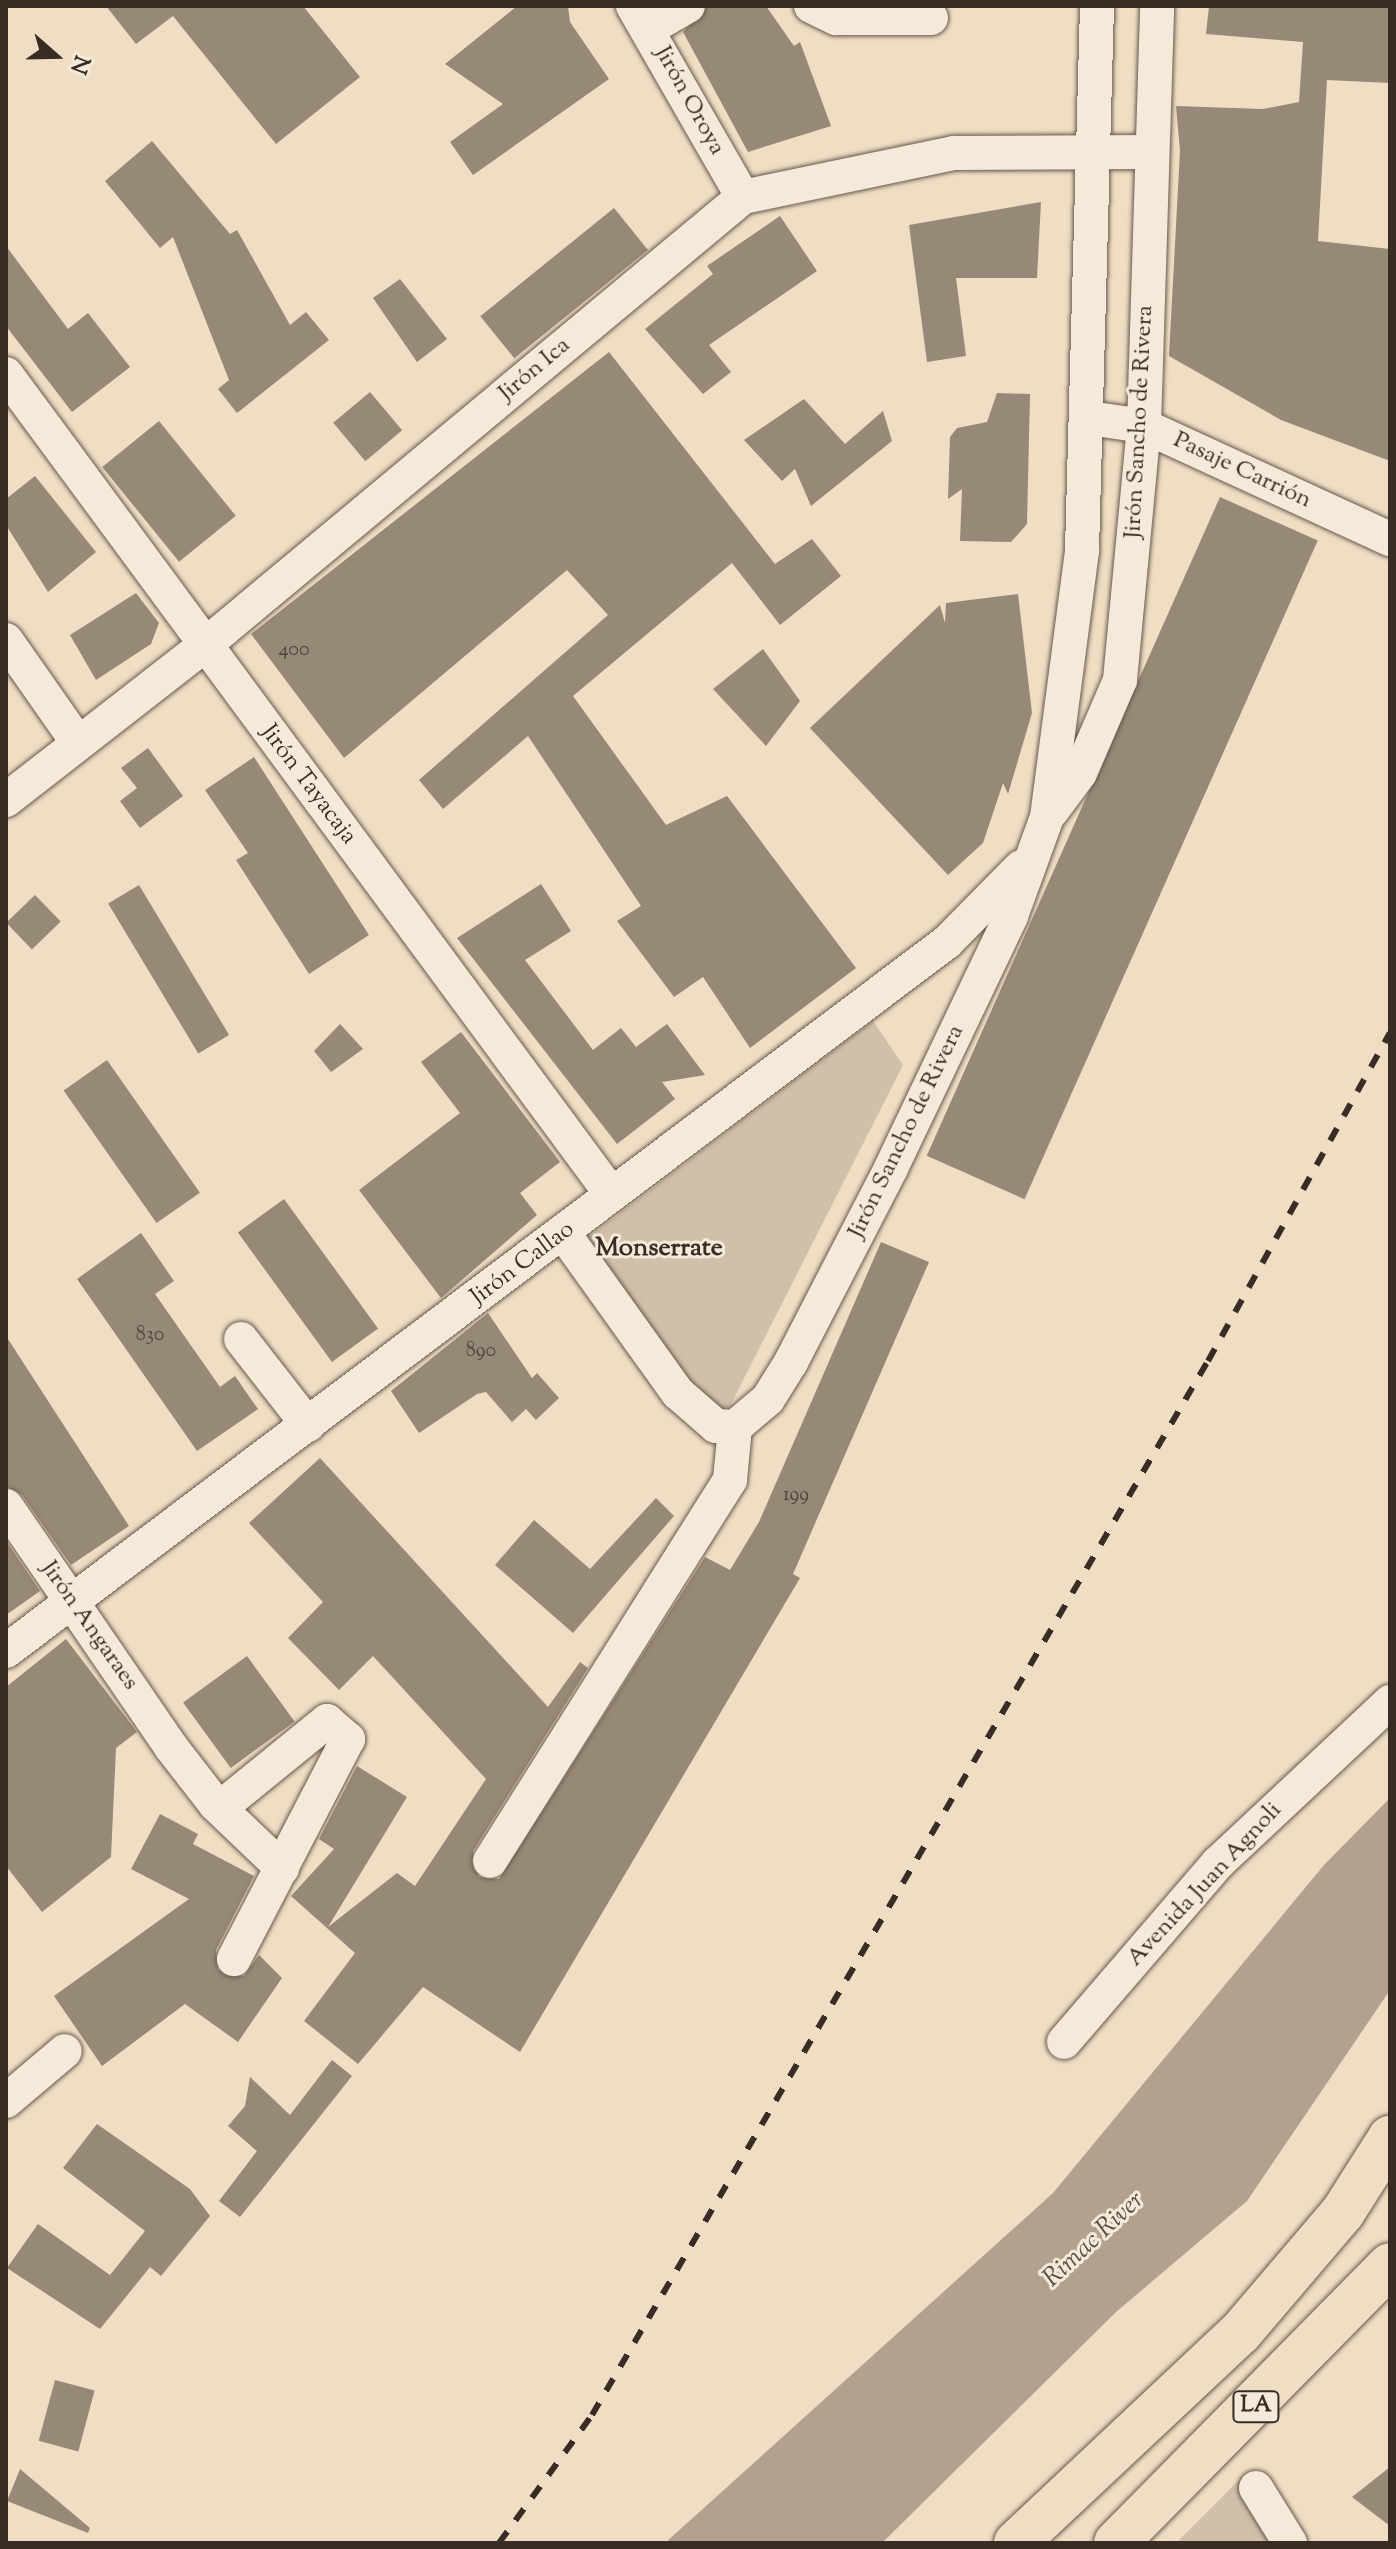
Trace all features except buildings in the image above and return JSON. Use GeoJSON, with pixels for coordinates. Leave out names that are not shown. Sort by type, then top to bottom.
{"type":"FeatureCollection","features":[{"type":"Feature","properties":{"kind":"highway","name":"LA"},"geometry":{"type":"LineString","coordinates":[[1016,2543],[1240,2333],[1343,2212],[1390,2138]]}},
{"type":"Feature","properties":{"kind":"highway","name":"LA"},"geometry":{"type":"LineString","coordinates":[[1116,2543],[1390,2265]]}},
{"type":"Feature","properties":{"kind":"street"},"geometry":{"type":"LineString","coordinates":[[640,17],[688,6]]}},
{"type":"Feature","properties":{"kind":"street"},"geometry":{"type":"LineString","coordinates":[[811,6],[836,18],[931,18]]}},
{"type":"Feature","properties":{"kind":"street","name":"Jirón Sancho de Rivera"},"geometry":{"type":"LineString","coordinates":[[1047,817],[1073,656],[1089,418],[1097,6]]}},
{"type":"Feature","properties":{"kind":"street","name":"Jirón Sancho de Rivera"},"geometry":{"type":"LineString","coordinates":[[735,1427],[768,1399],[827,1293],[1011,916],[1027,861],[1047,817],[1080,773],[1116,697],[1144,426],[1150,152],[1157,6]]}},
{"type":"Feature","properties":{"kind":"street","name":"Jirón Oroya"},"geometry":{"type":"LineString","coordinates":[[640,17],[743,197]]}},
{"type":"Feature","properties":{"kind":"street","name":"Jirón Ica"},"geometry":{"type":"LineString","coordinates":[[6,800],[205,645],[743,197],[954,153],[1150,152]]}},
{"type":"Feature","properties":{"kind":"street","name":"Jirón Tayacaja"},"geometry":{"type":"LineString","coordinates":[[6,374],[612,1195]]}},
{"type":"Feature","properties":{"kind":"street","name":"Pasaje Carrión"},"geometry":{"type":"LineString","coordinates":[[1089,418],[1144,426],[1390,539]]}},
{"type":"Feature","properties":{"kind":"street"},"geometry":{"type":"LineString","coordinates":[[6,640],[78,743]]}},
{"type":"Feature","properties":{"kind":"street","name":"Jirón Callao"},"geometry":{"type":"LineString","coordinates":[[6,1651],[564,1234],[947,942],[1027,861]]}},
{"type":"Feature","properties":{"kind":"street"},"geometry":{"type":"LineString","coordinates":[[490,1861],[730,1480],[735,1427],[716,1426],[678,1393],[564,1234]]}},
{"type":"Feature","properties":{"kind":"street"},"geometry":{"type":"LineString","coordinates":[[241,1339],[308,1425]]}},
{"type":"Feature","properties":{"kind":"street","name":"Jirón Angaraes"},"geometry":{"type":"LineString","coordinates":[[6,1506],[171,1747],[220,1808],[282,1868]]}},
{"type":"Feature","properties":{"kind":"street","name":"Avenida Juan Agnoli"},"geometry":{"type":"LineString","coordinates":[[1064,2042],[1218,1863],[1390,1702]]}},
{"type":"Feature","properties":{"kind":"street"},"geometry":{"type":"LineString","coordinates":[[220,1808],[333,1721],[347,1744],[234,1959]]}},
{"type":"Feature","properties":{"kind":"street"},"geometry":{"type":"LineString","coordinates":[[6,2101],[65,2051]]}},
{"type":"Feature","properties":{"kind":"street"},"geometry":{"type":"LineString","coordinates":[[1256,2488],[1290,2543]]}},
{"type":"Feature","properties":{"kind":"shaded area"},"geometry":{"type":"Polygon","coordinates":[[[873,1021],[903,1065],[730,1406],[708,1416],[586,1251],[590,1236],[873,1021]]]}},
{"type":"Feature","properties":{"kind":"shaded area"},"geometry":{"type":"Polygon","coordinates":[[[1242,2477],[1281,2543],[1176,2543],[1242,2477]]]}},
{"type":"Feature","properties":{"kind":"water","name":"Rimac River"},"geometry":{"type":"Polygon","coordinates":[[[1390,1798],[1390,1990],[1247,2201],[1116,2312],[882,2543],[665,2543],[1053,2193],[1324,1865],[1390,1798]]]}},
{"type":"Feature","properties":{"kind":"railway"},"geometry":{"type":"LineString","coordinates":[[499,2543],[592,2415],[1208,1361],[1390,1033]]}},
{"type":"Feature","properties":{"kind":"district","name":"Monserrate"},"geometry":{"type":"Point","coordinates":[659,1249]}}]}
